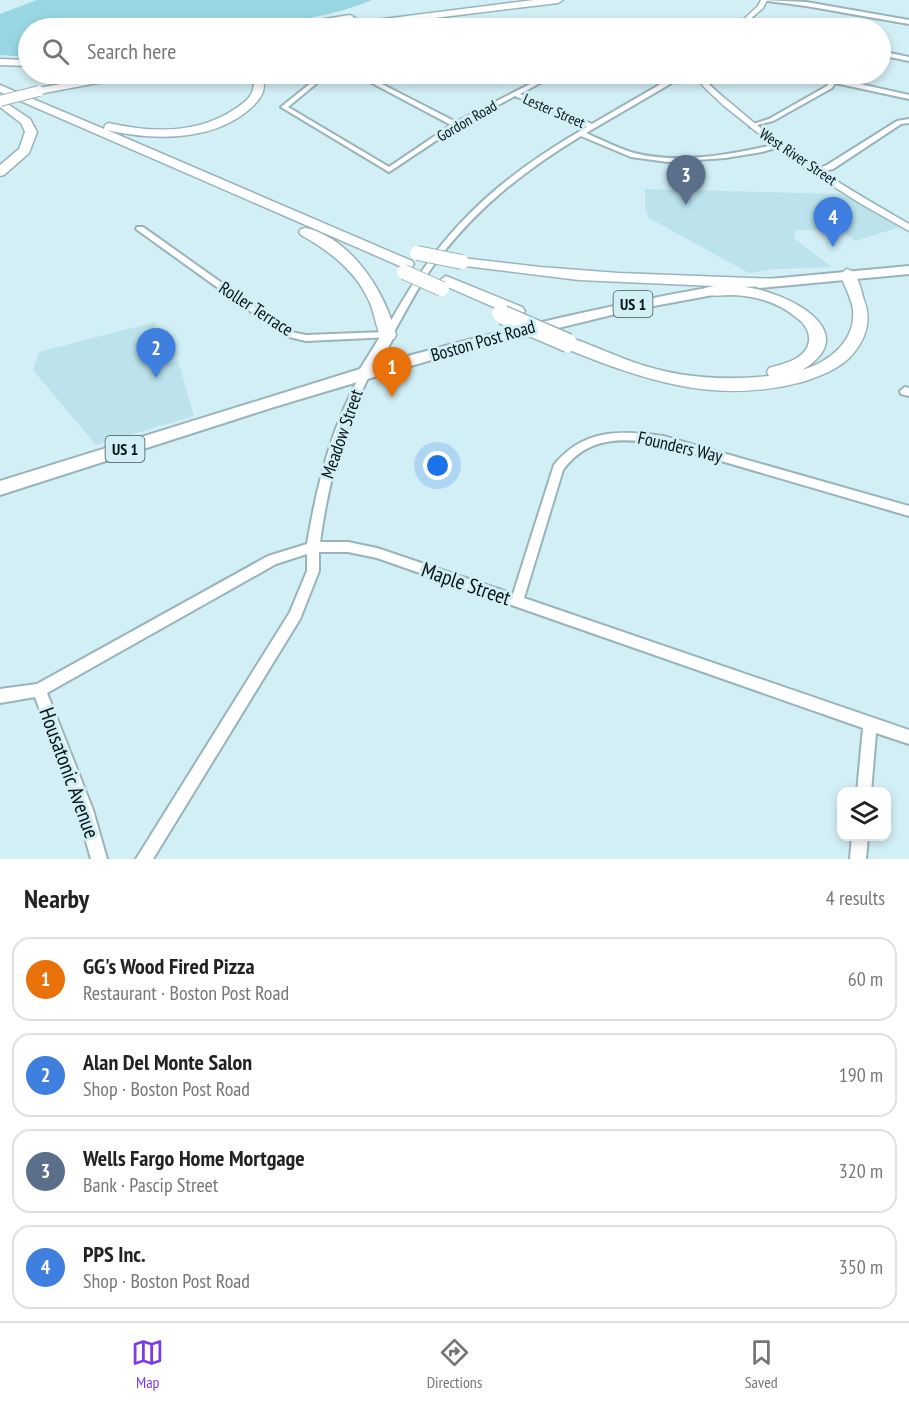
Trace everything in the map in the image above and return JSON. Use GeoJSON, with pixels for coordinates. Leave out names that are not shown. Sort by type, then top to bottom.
{"type":"FeatureCollection","features":[{"type":"Feature","properties":{"kind":"highway"},"geometry":{"type":"LineString","coordinates":[[357,18],[483,0]]}},
{"type":"Feature","properties":{"kind":"highway"},"geometry":{"type":"LineString","coordinates":[[404,18],[558,0]]}},
{"type":"Feature","properties":{"kind":"highway"},"geometry":{"type":"LineString","coordinates":[[0,62],[18,63]]}},
{"type":"Feature","properties":{"kind":"highway"},"geometry":{"type":"LineString","coordinates":[[0,89],[30,84]]}},
{"type":"Feature","properties":{"kind":"highway"},"geometry":{"type":"LineString","coordinates":[[0,101],[69,84]]}},
{"type":"Feature","properties":{"kind":"highway"},"geometry":{"type":"LineString","coordinates":[[39,91],[76,84]]}},
{"type":"Feature","properties":{"kind":"highway"},"geometry":{"type":"LineString","coordinates":[[14,95],[118,130],[145,133],[173,132],[217,122],[244,109],[255,98],[260,87],[259,84]]}},
{"type":"Feature","properties":{"kind":"highway"},"geometry":{"type":"LineString","coordinates":[[0,89],[290,219],[373,243],[444,285],[499,313],[576,341],[658,367],[713,376],[753,376],[780,372],[805,363],[816,350],[817,334],[813,325],[798,310],[788,304],[755,293],[710,291]]}},
{"type":"Feature","properties":{"kind":"highway"},"geometry":{"type":"LineString","coordinates":[[0,101],[26,121],[31,132],[25,150],[0,172]]}},
{"type":"Feature","properties":{"kind":"highway"},"geometry":{"type":"LineString","coordinates":[[0,101],[290,219],[409,263],[462,262],[606,279],[775,282]]}},
{"type":"Feature","properties":{"kind":"highway"},"geometry":{"type":"LineString","coordinates":[[290,219],[339,252],[363,276],[382,311],[388,335]]}},
{"type":"Feature","properties":{"kind":"highway"},"geometry":{"type":"LineString","coordinates":[[444,285],[517,311],[645,373],[685,382],[746,386],[803,378],[843,360],[858,345],[865,324],[862,302],[847,274]]}},
{"type":"Feature","properties":{"kind":"main road","name":"Boston Post Road"},"geometry":{"type":"LineString","coordinates":[[0,488],[365,374],[577,315],[710,291],[775,282],[909,270]]}},
{"type":"Feature","properties":{"kind":"main road","name":"Meadow Street"},"geometry":{"type":"LineString","coordinates":[[365,374],[388,335]]}},
{"type":"Feature","properties":{"kind":"street"},"geometry":{"type":"LineString","coordinates":[[748,18],[761,7],[764,0],[806,4],[886,18]]}},
{"type":"Feature","properties":{"kind":"street"},"geometry":{"type":"LineString","coordinates":[[891,19],[909,22]]}},
{"type":"Feature","properties":{"kind":"street"},"geometry":{"type":"LineString","coordinates":[[891,55],[909,59]]}},
{"type":"Feature","properties":{"kind":"street","name":"Gordon Road"},"geometry":{"type":"LineString","coordinates":[[312,84],[284,107],[389,170],[456,125],[534,84]]}},
{"type":"Feature","properties":{"kind":"street"},"geometry":{"type":"LineString","coordinates":[[378,84],[456,125]]}},
{"type":"Feature","properties":{"kind":"street","name":"Meadow Street"},"geometry":{"type":"LineString","coordinates":[[388,335],[441,250],[463,223],[526,168],[665,84]]}},
{"type":"Feature","properties":{"kind":"street","name":"West River Street"},"geometry":{"type":"LineString","coordinates":[[705,84],[778,146],[909,228]]}},
{"type":"Feature","properties":{"kind":"street"},"geometry":{"type":"LineString","coordinates":[[752,126],[771,120],[830,87],[831,84]]}},
{"type":"Feature","properties":{"kind":"street"},"geometry":{"type":"LineString","coordinates":[[851,84],[909,97]]}},
{"type":"Feature","properties":{"kind":"street","name":"Lester Street"},"geometry":{"type":"LineString","coordinates":[[514,94],[593,127]]}},
{"type":"Feature","properties":{"kind":"street"},"geometry":{"type":"LineString","coordinates":[[816,171],[830,168],[899,122],[909,121]]}},
{"type":"Feature","properties":{"kind":"street"},"geometry":{"type":"LineString","coordinates":[[582,134],[628,153],[656,158],[741,155],[778,146]]}},
{"type":"Feature","properties":{"kind":"street","name":"Roller Terrace"},"geometry":{"type":"LineString","coordinates":[[140,229],[288,334],[306,338],[388,335]]}},
{"type":"Feature","properties":{"kind":"street","name":"Meadow Street"},"geometry":{"type":"LineString","coordinates":[[144,859],[295,615],[313,571],[313,546],[330,462],[349,405],[365,374]]}},
{"type":"Feature","properties":{"kind":"street","name":"Founders Way"},"geometry":{"type":"LineString","coordinates":[[517,602],[562,460],[574,451],[602,438],[639,436],[663,440],[909,511]]}},
{"type":"Feature","properties":{"kind":"street","name":"Maple Street"},"geometry":{"type":"LineString","coordinates":[[39,690],[272,560],[313,546],[342,546],[376,553],[909,737]]}},
{"type":"Feature","properties":{"kind":"street","name":"Housatonic Avenue"},"geometry":{"type":"LineString","coordinates":[[0,696],[39,690],[85,810],[99,859]]}},
{"type":"Feature","properties":{"kind":"street"},"geometry":{"type":"LineString","coordinates":[[864,787],[870,724]]}},
{"type":"Feature","properties":{"kind":"street"},"geometry":{"type":"LineString","coordinates":[[858,859],[860,841]]}},
{"type":"Feature","properties":{"kind":"shaded area"},"geometry":{"type":"Polygon","coordinates":[[[37,0],[372,0],[309,18],[18,18],[18,56],[0,55],[0,14],[37,0]]]}},
{"type":"Feature","properties":{"kind":"shaded area"},"geometry":{"type":"Polygon","coordinates":[[[645,189],[842,194],[900,227],[855,241],[841,230],[795,230],[794,238],[832,267],[776,269],[749,273],[649,218],[645,208],[645,189]]]}},
{"type":"Feature","properties":{"kind":"shaded area"},"geometry":{"type":"Polygon","coordinates":[[[155,322],[169,363],[178,361],[194,416],[96,445],[33,370],[39,352],[155,322]]]}},
{"type":"Feature","properties":{"kind":"place","name":"Wells Fargo Home Mortgage"},"geometry":{"type":"Point","coordinates":[686,205]}},
{"type":"Feature","properties":{"kind":"place","name":"PPS Inc."},"geometry":{"type":"Point","coordinates":[833,247]}},
{"type":"Feature","properties":{"kind":"place","name":"Alan Del Monte Salon"},"geometry":{"type":"Point","coordinates":[156,378]}},
{"type":"Feature","properties":{"kind":"place","name":"GG's Wood Fired Pizza"},"geometry":{"type":"Point","coordinates":[392,397]}}]}
